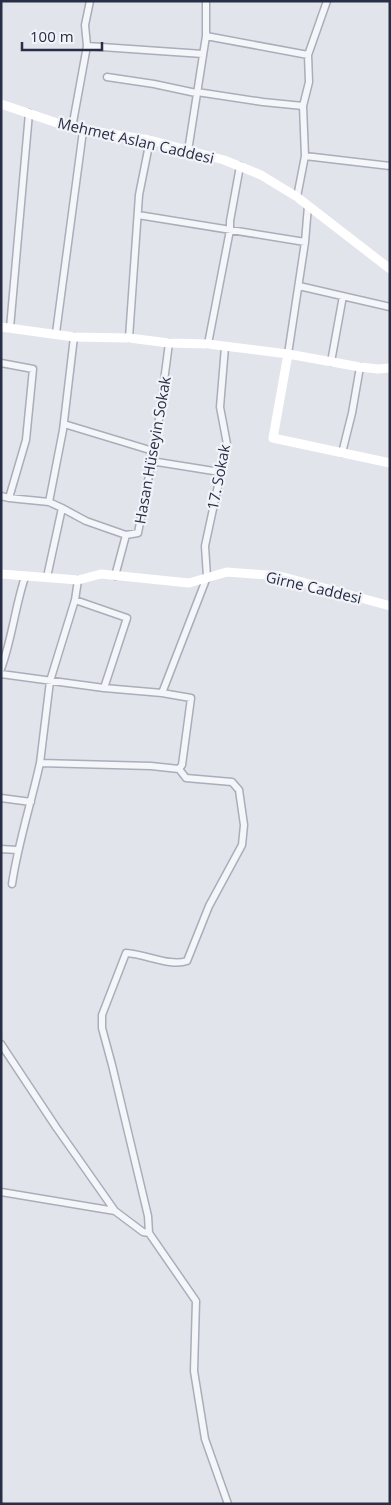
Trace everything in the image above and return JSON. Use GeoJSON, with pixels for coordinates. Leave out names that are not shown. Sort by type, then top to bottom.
{"type":"FeatureCollection","features":[{"type":"Feature","properties":{"kind":"street"},"geometry":{"type":"LineString","coordinates":[[72,128],[83,77],[87,46],[85,25],[90,1]]}},
{"type":"Feature","properties":{"kind":"street"},"geometry":{"type":"LineString","coordinates":[[188,151],[206,36],[206,1]]}},
{"type":"Feature","properties":{"kind":"street"},"geometry":{"type":"LineString","coordinates":[[297,197],[305,156],[303,106],[309,82],[308,55],[327,1]]}},
{"type":"Feature","properties":{"kind":"street"},"geometry":{"type":"LineString","coordinates":[[206,36],[308,55]]}},
{"type":"Feature","properties":{"kind":"street"},"geometry":{"type":"LineString","coordinates":[[87,46],[203,54]]}},
{"type":"Feature","properties":{"kind":"street"},"geometry":{"type":"LineString","coordinates":[[107,77],[196,93],[303,106]]}},
{"type":"Feature","properties":{"kind":"street","name":"Mehmet Aslan Caddesi"},"geometry":{"type":"LineString","coordinates":[[1,104],[83,131],[150,140],[240,166],[261,175],[297,197],[390,270]]}},
{"type":"Feature","properties":{"kind":"street"},"geometry":{"type":"LineString","coordinates":[[29,112],[6,328],[74,337],[129,338],[169,343],[208,344],[288,354],[360,367],[390,368]]}},
{"type":"Feature","properties":{"kind":"street"},"geometry":{"type":"LineString","coordinates":[[56,334],[83,131]]}},
{"type":"Feature","properties":{"kind":"street"},"geometry":{"type":"LineString","coordinates":[[129,338],[139,195],[150,140]]}},
{"type":"Feature","properties":{"kind":"street"},"geometry":{"type":"LineString","coordinates":[[305,156],[390,166]]}},
{"type":"Feature","properties":{"kind":"street"},"geometry":{"type":"LineString","coordinates":[[208,344],[240,166]]}},
{"type":"Feature","properties":{"kind":"street"},"geometry":{"type":"LineString","coordinates":[[308,206],[299,286],[273,438],[390,463]]}},
{"type":"Feature","properties":{"kind":"street"},"geometry":{"type":"LineString","coordinates":[[138,215],[305,242]]}},
{"type":"Feature","properties":{"kind":"street"},"geometry":{"type":"LineString","coordinates":[[299,286],[390,306]]}},
{"type":"Feature","properties":{"kind":"street"},"geometry":{"type":"LineString","coordinates":[[331,362],[343,296]]}},
{"type":"Feature","properties":{"kind":"street"},"geometry":{"type":"LineString","coordinates":[[48,502],[64,424],[74,337]]}},
{"type":"Feature","properties":{"kind":"street","name":"Hasan Hüseyin Sokak"},"geometry":{"type":"LineString","coordinates":[[115,576],[126,535],[138,533],[153,451],[169,343]]}},
{"type":"Feature","properties":{"kind":"street","name":"17. Sokak"},"geometry":{"type":"LineString","coordinates":[[207,577],[205,546],[227,444],[220,407],[225,347]]}},
{"type":"Feature","properties":{"kind":"street"},"geometry":{"type":"LineString","coordinates":[[1,363],[33,369],[26,440],[9,498]]}},
{"type":"Feature","properties":{"kind":"street"},"geometry":{"type":"LineString","coordinates":[[342,453],[352,413],[360,367]]}},
{"type":"Feature","properties":{"kind":"street"},"geometry":{"type":"LineString","coordinates":[[64,424],[153,451]]}},
{"type":"Feature","properties":{"kind":"street"},"geometry":{"type":"LineString","coordinates":[[151,461],[220,472]]}},
{"type":"Feature","properties":{"kind":"street"},"geometry":{"type":"LineString","coordinates":[[1,496],[48,502],[86,521],[126,535]]}},
{"type":"Feature","properties":{"kind":"street"},"geometry":{"type":"LineString","coordinates":[[47,577],[62,508]]}},
{"type":"Feature","properties":{"kind":"street","name":"Girne Caddesi"},"geometry":{"type":"LineString","coordinates":[[1,574],[78,580],[101,574],[188,583],[227,572],[280,576],[390,606]]}},
{"type":"Feature","properties":{"kind":"street"},"geometry":{"type":"LineString","coordinates":[[1,669],[6,656],[18,598],[26,577]]}},
{"type":"Feature","properties":{"kind":"street"},"geometry":{"type":"LineString","coordinates":[[162,692],[207,577]]}},
{"type":"Feature","properties":{"kind":"street"},"geometry":{"type":"LineString","coordinates":[[12,884],[17,850],[40,763],[50,682],[75,600],[78,580]]}},
{"type":"Feature","properties":{"kind":"street"},"geometry":{"type":"LineString","coordinates":[[75,600],[127,618],[104,688]]}},
{"type":"Feature","properties":{"kind":"street"},"geometry":{"type":"LineString","coordinates":[[1,674],[50,682],[162,692],[191,698],[182,765],[178,769]]}},
{"type":"Feature","properties":{"kind":"street"},"geometry":{"type":"LineString","coordinates":[[40,763],[151,766],[178,769],[186,778],[232,782],[238,790],[244,825],[242,845],[209,906],[187,961],[178,964],[140,954],[126,953],[102,1015],[102,1028],[148,1216],[149,1233],[196,1301],[195,1380],[205,1439],[228,1504]]}},
{"type":"Feature","properties":{"kind":"street"},"geometry":{"type":"LineString","coordinates":[[1,798],[31,802]]}},
{"type":"Feature","properties":{"kind":"street"},"geometry":{"type":"LineString","coordinates":[[1,849],[17,850]]}},
{"type":"Feature","properties":{"kind":"street"},"geometry":{"type":"LineString","coordinates":[[1,1044],[115,1211],[143,1232],[149,1233]]}},
{"type":"Feature","properties":{"kind":"street"},"geometry":{"type":"LineString","coordinates":[[1,1192],[115,1211]]}}]}
